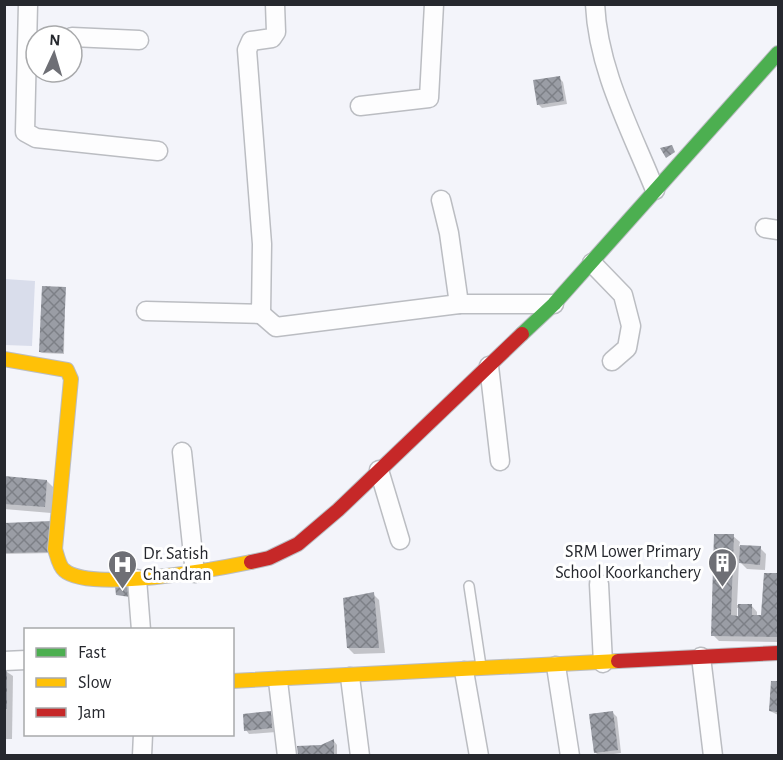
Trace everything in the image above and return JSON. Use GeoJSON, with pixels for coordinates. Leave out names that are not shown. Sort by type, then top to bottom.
{"type":"FeatureCollection","features":[{"type":"Feature","properties":{"kind":"street"},"geometry":{"type":"LineString","coordinates":[[28,4],[31,24]]}},
{"type":"Feature","properties":{"kind":"street"},"geometry":{"type":"LineString","coordinates":[[261,315],[262,244],[247,50],[252,41],[272,38],[276,32],[275,4]]}},
{"type":"Feature","properties":{"kind":"street"},"geometry":{"type":"LineString","coordinates":[[360,106],[429,98],[434,4]]}},
{"type":"Feature","properties":{"kind":"street"},"geometry":{"type":"LineString","coordinates":[[594,4],[609,83],[626,116],[655,190]]}},
{"type":"Feature","properties":{"kind":"street"},"geometry":{"type":"LineString","coordinates":[[84,38],[139,40]]}},
{"type":"Feature","properties":{"kind":"street"},"geometry":{"type":"LineString","coordinates":[[4,359],[57,366],[67,370],[71,379],[55,549],[62,569],[75,577],[137,579],[195,573],[269,558],[298,544],[379,471],[554,304],[778,53]]}},
{"type":"Feature","properties":{"kind":"street"},"geometry":{"type":"LineString","coordinates":[[29,84],[25,132],[36,138],[158,151]]}},
{"type":"Feature","properties":{"kind":"street"},"geometry":{"type":"LineString","coordinates":[[441,200],[450,233],[459,304]]}},
{"type":"Feature","properties":{"kind":"street"},"geometry":{"type":"LineString","coordinates":[[592,263],[622,295],[631,326],[627,348],[612,361]]}},
{"type":"Feature","properties":{"kind":"street"},"geometry":{"type":"LineString","coordinates":[[146,311],[261,315],[276,327],[459,304],[554,304]]}},
{"type":"Feature","properties":{"kind":"street"},"geometry":{"type":"LineString","coordinates":[[489,366],[500,461]]}},
{"type":"Feature","properties":{"kind":"street"},"geometry":{"type":"LineString","coordinates":[[182,452],[195,573]]}},
{"type":"Feature","properties":{"kind":"street"},"geometry":{"type":"LineString","coordinates":[[379,471],[400,540]]}},
{"type":"Feature","properties":{"kind":"street"},"geometry":{"type":"LineString","coordinates":[[137,579],[141,628]]}},
{"type":"Feature","properties":{"kind":"street"},"geometry":{"type":"LineString","coordinates":[[599,584],[603,663]]}},
{"type":"Feature","properties":{"kind":"street"},"geometry":{"type":"LineString","coordinates":[[234,681],[278,681],[473,671],[778,653]]}},
{"type":"Feature","properties":{"kind":"street"},"geometry":{"type":"LineString","coordinates":[[701,657],[713,756]]}},
{"type":"Feature","properties":{"kind":"street"},"geometry":{"type":"LineString","coordinates":[[4,662],[24,660]]}},
{"type":"Feature","properties":{"kind":"street"},"geometry":{"type":"LineString","coordinates":[[556,666],[570,756]]}},
{"type":"Feature","properties":{"kind":"street"},"geometry":{"type":"LineString","coordinates":[[473,671],[479,756]]}},
{"type":"Feature","properties":{"kind":"street"},"geometry":{"type":"LineString","coordinates":[[350,677],[360,756]]}},
{"type":"Feature","properties":{"kind":"street"},"geometry":{"type":"LineString","coordinates":[[278,681],[287,756]]}},
{"type":"Feature","properties":{"kind":"street"},"geometry":{"type":"LineString","coordinates":[[142,756],[143,736]]}},
{"type":"Feature","properties":{"kind":"lane"},"geometry":{"type":"LineString","coordinates":[[469,586],[473,671]]}},
{"type":"Feature","properties":{"kind":"shaded area"},"geometry":{"type":"Polygon","coordinates":[[[5,279],[35,281],[32,346],[5,345],[5,279]]]}},
{"type":"Feature","properties":{"kind":"building"},"geometry":{"type":"Polygon","coordinates":[[[560,76],[564,101],[537,105],[533,80],[560,76]]]}},
{"type":"Feature","properties":{"kind":"building"},"geometry":{"type":"Polygon","coordinates":[[[672,145],[675,152],[666,158],[660,148],[672,145]]]}},
{"type":"Feature","properties":{"kind":"building"},"geometry":{"type":"Polygon","coordinates":[[[42,286],[66,287],[63,353],[39,352],[42,286]]]}},
{"type":"Feature","properties":{"kind":"building"},"geometry":{"type":"Polygon","coordinates":[[[4,476],[47,480],[45,507],[4,504],[4,476]]]}},
{"type":"Feature","properties":{"kind":"building"},"geometry":{"type":"Polygon","coordinates":[[[52,521],[53,552],[4,553],[4,523],[52,521]]]}},
{"type":"Feature","properties":{"kind":"building","name":"SRM Lower Primary School Koorkanchery"},"geometry":{"type":"Polygon","coordinates":[[[714,534],[734,534],[731,615],[738,616],[738,604],[752,604],[752,615],[761,615],[764,573],[778,573],[778,637],[711,636],[714,534]]]}},
{"type":"Feature","properties":{"kind":"building","name":"SRM Lower Primary School Koorkanchery"},"geometry":{"type":"Polygon","coordinates":[[[740,545],[761,546],[760,565],[739,563],[740,545]]]}},
{"type":"Feature","properties":{"kind":"building","name":"Dr. Satish Chandran"},"geometry":{"type":"Polygon","coordinates":[[[115,586],[128,586],[130,597],[116,595],[115,586]]]}},
{"type":"Feature","properties":{"kind":"building"},"geometry":{"type":"Polygon","coordinates":[[[374,592],[379,648],[347,648],[343,598],[374,592]]]}},
{"type":"Feature","properties":{"kind":"building"},"geometry":{"type":"Polygon","coordinates":[[[4,668],[7,669],[7,709],[4,709],[4,668]]]}},
{"type":"Feature","properties":{"kind":"building"},"geometry":{"type":"Polygon","coordinates":[[[771,681],[778,681],[778,712],[769,711],[771,681]]]}},
{"type":"Feature","properties":{"kind":"building"},"geometry":{"type":"Polygon","coordinates":[[[271,711],[272,728],[244,731],[243,714],[271,711]]]}},
{"type":"Feature","properties":{"kind":"building"},"geometry":{"type":"Polygon","coordinates":[[[613,711],[618,750],[594,753],[589,714],[613,711]]]}},
{"type":"Feature","properties":{"kind":"building"},"geometry":{"type":"Polygon","coordinates":[[[334,739],[334,756],[298,756],[297,746],[321,745],[334,739]]]}},
{"type":"Feature","properties":{"kind":"traffic: fast"},"geometry":{"type":"LineString","coordinates":[[522,334],[554,304],[778,53]]}},
{"type":"Feature","properties":{"kind":"traffic: slow"},"geometry":{"type":"LineString","coordinates":[[4,359],[67,370],[71,379],[55,549],[59,563],[64,570],[78,577],[125,579],[183,574],[251,562]]}},
{"type":"Feature","properties":{"kind":"traffic: slow"},"geometry":{"type":"LineString","coordinates":[[234,681],[618,661]]}},
{"type":"Feature","properties":{"kind":"traffic: jam"},"geometry":{"type":"LineString","coordinates":[[251,562],[269,558],[298,544],[338,510],[522,334]]}},
{"type":"Feature","properties":{"kind":"traffic: jam"},"geometry":{"type":"LineString","coordinates":[[618,661],[778,653]]}},
{"type":"Feature","properties":{"kind":"place","name":"SRM Lower Primary School Koorkanchery"},"geometry":{"type":"Point","coordinates":[722,588]}},
{"type":"Feature","properties":{"kind":"place","name":"Dr. Satish Chandran"},"geometry":{"type":"Point","coordinates":[122,590]}}]}
